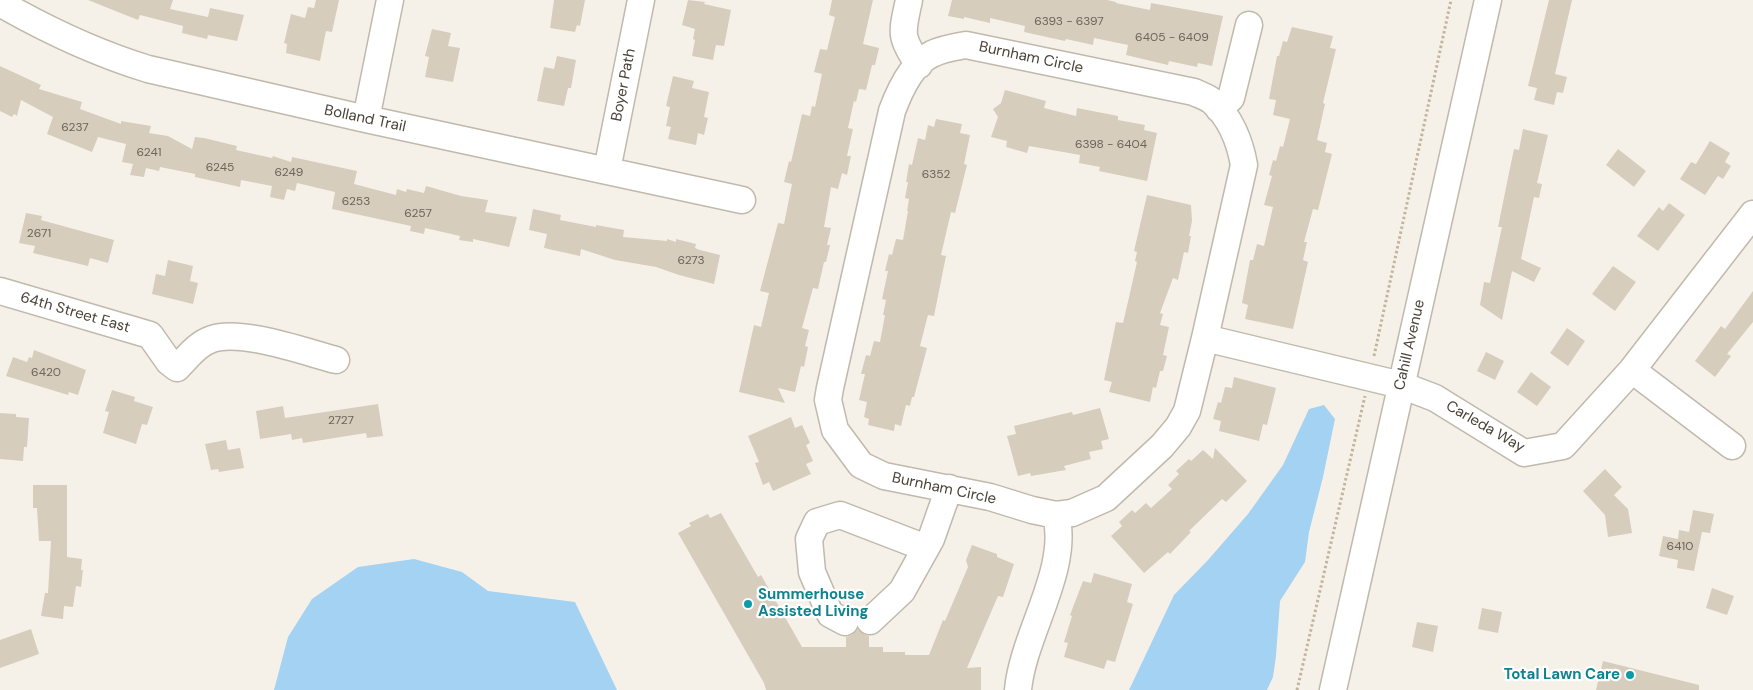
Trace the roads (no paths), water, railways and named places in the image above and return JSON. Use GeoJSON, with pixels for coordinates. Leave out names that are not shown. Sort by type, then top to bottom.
{"type":"FeatureCollection","features":[{"type":"Feature","properties":{"kind":"street"},"geometry":{"type":"LineString","coordinates":[[366,119],[390,0]]}},
{"type":"Feature","properties":{"kind":"street","name":"Boyer Path"},"geometry":{"type":"LineString","coordinates":[[607,170],[641,0]]}},
{"type":"Feature","properties":{"kind":"street"},"geometry":{"type":"LineString","coordinates":[[909,0],[902,34],[907,48],[919,64]]}},
{"type":"Feature","properties":{"kind":"street","name":"Cahill Avenue"},"geometry":{"type":"LineString","coordinates":[[1333,690],[1488,0]]}},
{"type":"Feature","properties":{"kind":"street","name":"Bolland Trail"},"geometry":{"type":"LineString","coordinates":[[0,3],[50,30],[114,58],[182,78],[742,200]]}},
{"type":"Feature","properties":{"kind":"street"},"geometry":{"type":"LineString","coordinates":[[1219,109],[1231,98],[1249,25]]}},
{"type":"Feature","properties":{"kind":"street","name":"Burnham Circle"},"geometry":{"type":"LineString","coordinates":[[966,45],[977,46],[1194,92],[1210,100],[1219,109],[1230,123],[1241,148],[1244,165],[1206,338],[1187,412],[1178,428],[1168,440],[1106,498],[1072,513],[1056,515],[990,497],[884,476],[861,465],[835,430],[828,400],[830,388],[892,111],[906,79],[919,64],[930,54],[966,45]]}},
{"type":"Feature","properties":{"kind":"street","name":"Carleda Way"},"geometry":{"type":"LineString","coordinates":[[1206,338],[1401,385],[1435,398],[1524,453],[1563,446],[1632,370],[1753,214]]}},
{"type":"Feature","properties":{"kind":"street","name":"64th Street East"},"geometry":{"type":"LineString","coordinates":[[0,291],[150,335],[169,362],[177,368],[190,352],[204,343],[213,338],[230,336],[250,338],[336,360]]}},
{"type":"Feature","properties":{"kind":"street"},"geometry":{"type":"LineString","coordinates":[[1632,370],[1732,446]]}},
{"type":"Feature","properties":{"kind":"street"},"geometry":{"type":"LineString","coordinates":[[926,548],[840,515],[818,522],[809,539],[812,572],[830,614],[858,622],[902,591],[926,548],[931,539],[949,488]]}},
{"type":"Feature","properties":{"kind":"street"},"geometry":{"type":"LineString","coordinates":[[1018,690],[1020,673],[1058,553],[1059,527],[1056,515]]}},
{"type":"Feature","properties":{"kind":"water"},"geometry":{"type":"Polygon","coordinates":[[[1324,405],[1335,419],[1309,532],[1305,562],[1280,601],[1273,677],[1267,690],[1129,690],[1174,595],[1248,514],[1283,465],[1309,409],[1324,405]]]}},
{"type":"Feature","properties":{"kind":"water"},"geometry":{"type":"Polygon","coordinates":[[[414,559],[462,572],[488,591],[575,602],[617,690],[274,690],[288,637],[312,599],[358,567],[414,559]]]}},
{"type":"Feature","properties":{"kind":"place","name":"Summerhouse Assisted Living"},"geometry":{"type":"Point","coordinates":[748,604]}},
{"type":"Feature","properties":{"kind":"place","name":"Total Lawn Care"},"geometry":{"type":"Point","coordinates":[1630,675]}}]}
